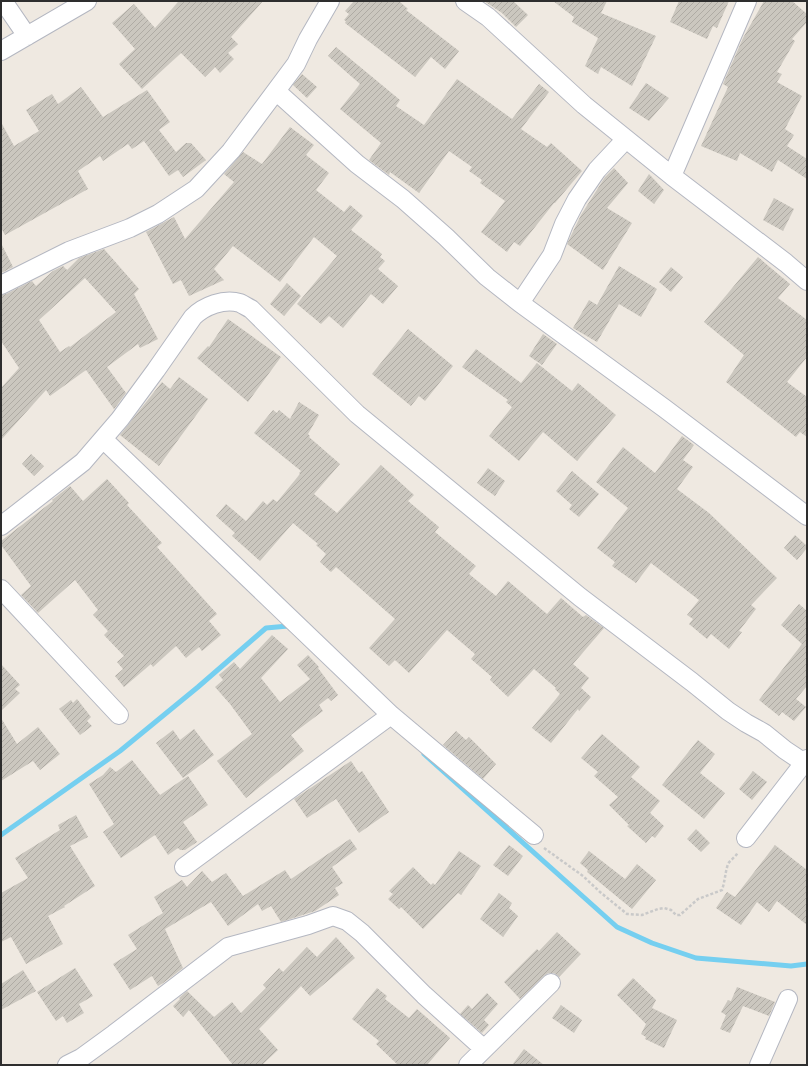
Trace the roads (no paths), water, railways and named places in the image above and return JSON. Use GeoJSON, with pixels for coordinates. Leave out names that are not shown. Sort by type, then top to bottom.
{"type":"FeatureCollection","features":[{"type":"Feature","properties":{"kind":"street"},"geometry":{"type":"LineString","coordinates":[[3,1],[27,36]]}},
{"type":"Feature","properties":{"kind":"street"},"geometry":{"type":"LineString","coordinates":[[1,51],[87,1]]}},
{"type":"Feature","properties":{"kind":"street"},"geometry":{"type":"LineString","coordinates":[[1,285],[69,251],[130,228],[158,214],[196,189],[231,151],[296,64],[330,1]]}},
{"type":"Feature","properties":{"kind":"street"},"geometry":{"type":"LineString","coordinates":[[465,1],[488,17],[584,105],[672,176],[786,263],[807,281]]}},
{"type":"Feature","properties":{"kind":"street"},"geometry":{"type":"LineString","coordinates":[[672,176],[748,1]]}},
{"type":"Feature","properties":{"kind":"street"},"geometry":{"type":"LineString","coordinates":[[276,92],[357,164],[408,204],[446,237],[487,278],[807,516]]}},
{"type":"Feature","properties":{"kind":"street"},"geometry":{"type":"LineString","coordinates":[[520,303],[552,255],[564,224],[577,199],[597,170],[626,139]]}},
{"type":"Feature","properties":{"kind":"street"},"geometry":{"type":"LineString","coordinates":[[1,526],[83,462],[120,419],[193,317],[206,307],[231,302],[239,303],[251,309],[357,414],[580,597],[728,711],[764,733],[785,750],[805,761],[746,838]]}},
{"type":"Feature","properties":{"kind":"street"},"geometry":{"type":"LineString","coordinates":[[103,439],[391,715],[534,835]]}},
{"type":"Feature","properties":{"kind":"street"},"geometry":{"type":"LineString","coordinates":[[1,589],[119,715]]}},
{"type":"Feature","properties":{"kind":"street"},"geometry":{"type":"LineString","coordinates":[[184,867],[391,715]]}},
{"type":"Feature","properties":{"kind":"street"},"geometry":{"type":"LineString","coordinates":[[67,1065],[81,1058],[109,1038],[228,947],[308,926],[333,916],[347,921],[362,933],[424,995],[484,1049]]}},
{"type":"Feature","properties":{"kind":"street"},"geometry":{"type":"LineString","coordinates":[[468,1065],[551,983]]}},
{"type":"Feature","properties":{"kind":"street"},"geometry":{"type":"LineString","coordinates":[[759,1065],[788,999]]}},
{"type":"Feature","properties":{"kind":"waterway"},"geometry":{"type":"LineString","coordinates":[[1,835],[120,751],[198,687],[266,628],[288,626],[291,629]]}},
{"type":"Feature","properties":{"kind":"waterway"},"geometry":{"type":"LineString","coordinates":[[424,754],[617,927],[652,943],[696,958],[791,966],[807,964]]}}]}
